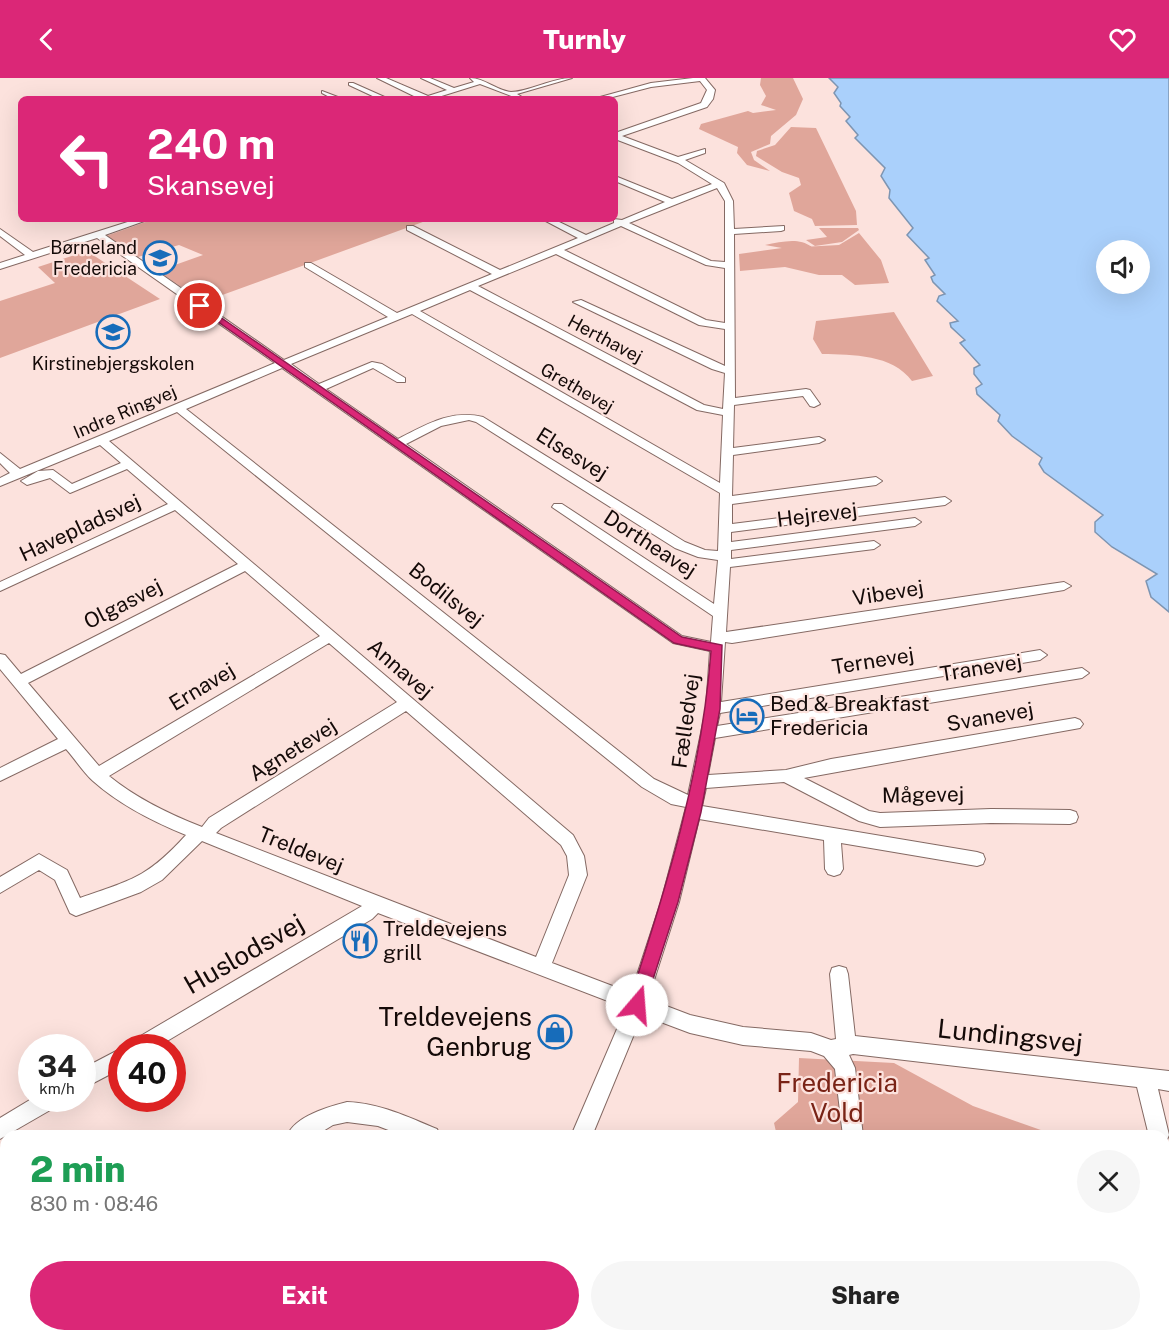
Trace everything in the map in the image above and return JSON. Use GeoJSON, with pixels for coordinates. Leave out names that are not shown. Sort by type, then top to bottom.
{"type":"FeatureCollection","features":[{"type":"Feature","properties":{"kind":"street"},"geometry":{"type":"LineString","coordinates":[[381,78],[422,96]]}},
{"type":"Feature","properties":{"kind":"street"},"geometry":{"type":"LineString","coordinates":[[424,78],[454,90]]}},
{"type":"Feature","properties":{"kind":"street"},"geometry":{"type":"LineString","coordinates":[[471,78],[515,96]]}},
{"type":"Feature","properties":{"kind":"street"},"geometry":{"type":"LineString","coordinates":[[528,78],[528,87],[531,88]]}},
{"type":"Feature","properties":{"kind":"street"},"geometry":{"type":"LineString","coordinates":[[510,94],[569,78]]}},
{"type":"Feature","properties":{"kind":"street"},"geometry":{"type":"LineString","coordinates":[[609,96],[651,85],[701,79],[711,95],[704,105],[618,135]]}},
{"type":"Feature","properties":{"kind":"street"},"geometry":{"type":"LineString","coordinates":[[433,96],[481,82]]}},
{"type":"Feature","properties":{"kind":"street"},"geometry":{"type":"LineString","coordinates":[[351,84],[378,96]]}},
{"type":"Feature","properties":{"kind":"street"},"geometry":{"type":"LineString","coordinates":[[324,92],[333,96]]}},
{"type":"Feature","properties":{"kind":"street"},"geometry":{"type":"LineString","coordinates":[[618,137],[707,175],[720,185]]}},
{"type":"Feature","properties":{"kind":"street"},"geometry":{"type":"LineString","coordinates":[[676,161],[702,151]]}},
{"type":"Feature","properties":{"kind":"street"},"geometry":{"type":"LineString","coordinates":[[618,179],[672,202]]}},
{"type":"Feature","properties":{"kind":"street","name":"Indre Ringvej"},"geometry":{"type":"LineString","coordinates":[[618,220],[720,185]]}},
{"type":"Feature","properties":{"kind":"street","name":"Fælledvej"},"geometry":{"type":"LineString","coordinates":[[584,1130],[637,1005],[670,902],[700,782],[713,709],[724,555],[730,371],[731,231],[729,201],[720,185]]}},
{"type":"Feature","properties":{"kind":"street"},"geometry":{"type":"LineString","coordinates":[[0,266],[99,235],[129,222]]}},
{"type":"Feature","properties":{"kind":"street"},"geometry":{"type":"LineString","coordinates":[[552,222],[586,238]]}},
{"type":"Feature","properties":{"kind":"street","name":"Indre Ringvej"},"geometry":{"type":"LineString","coordinates":[[0,482],[586,238],[614,222]]}},
{"type":"Feature","properties":{"kind":"street"},"geometry":{"type":"LineString","coordinates":[[618,222],[710,263],[731,266]]}},
{"type":"Feature","properties":{"kind":"street"},"geometry":{"type":"LineString","coordinates":[[410,228],[500,274]]}},
{"type":"Feature","properties":{"kind":"street"},"geometry":{"type":"LineString","coordinates":[[731,231],[781,228]]}},
{"type":"Feature","properties":{"kind":"street"},"geometry":{"type":"LineString","coordinates":[[0,232],[32,256]]}},
{"type":"Feature","properties":{"kind":"street","name":"Vibevej"},"geometry":{"type":"LineString","coordinates":[[99,235],[678,640],[718,642],[1064,586]]}},
{"type":"Feature","properties":{"kind":"street"},"geometry":{"type":"LineString","coordinates":[[556,250],[703,323],[730,327]]}},
{"type":"Feature","properties":{"kind":"street"},"geometry":{"type":"LineString","coordinates":[[308,266],[396,317]]}},
{"type":"Feature","properties":{"kind":"street","name":"Herthavej"},"geometry":{"type":"LineString","coordinates":[[470,286],[701,408],[729,407]]}},
{"type":"Feature","properties":{"kind":"street"},"geometry":{"type":"LineString","coordinates":[[578,302],[716,368],[730,371]]}},
{"type":"Feature","properties":{"kind":"street","name":"Grethevej"},"geometry":{"type":"LineString","coordinates":[[412,310],[726,496]]}},
{"type":"Feature","properties":{"kind":"street"},"geometry":{"type":"LineString","coordinates":[[318,388],[372,365],[401,380]]}},
{"type":"Feature","properties":{"kind":"street"},"geometry":{"type":"LineString","coordinates":[[729,407],[806,392],[814,404]]}},
{"type":"Feature","properties":{"kind":"street","name":"Bodilsvej"},"geometry":{"type":"LineString","coordinates":[[178,408],[648,783],[669,796],[694,807]]}},
{"type":"Feature","properties":{"kind":"street","name":"Elsesvej"},"geometry":{"type":"LineString","coordinates":[[398,444],[453,418],[472,416],[680,545],[703,554],[724,555]]}},
{"type":"Feature","properties":{"kind":"street","name":"Annavej"},"geometry":{"type":"LineString","coordinates":[[101,440],[567,840],[575,850],[578,875],[540,967]]}},
{"type":"Feature","properties":{"kind":"street"},"geometry":{"type":"LineString","coordinates":[[728,452],[819,440]]}},
{"type":"Feature","properties":{"kind":"street"},"geometry":{"type":"LineString","coordinates":[[0,457],[18,474]]}},
{"type":"Feature","properties":{"kind":"street"},"geometry":{"type":"LineString","coordinates":[[0,492],[42,474],[52,474],[70,489],[129,464]]}},
{"type":"Feature","properties":{"kind":"street"},"geometry":{"type":"LineString","coordinates":[[726,496],[876,481]]}},
{"type":"Feature","properties":{"kind":"street"},"geometry":{"type":"LineString","coordinates":[[725,529],[945,501]]}},
{"type":"Feature","properties":{"kind":"street","name":"Havepladsvej"},"geometry":{"type":"LineString","coordinates":[[0,587],[177,505]]}},
{"type":"Feature","properties":{"kind":"street","name":"Dortheavej"},"geometry":{"type":"LineString","coordinates":[[558,507],[720,614]]}},
{"type":"Feature","properties":{"kind":"street","name":"Hejrevej"},"geometry":{"type":"LineString","coordinates":[[724,555],[915,522]]}},
{"type":"Feature","properties":{"kind":"street"},"geometry":{"type":"LineString","coordinates":[[724,555],[874,545]]}},
{"type":"Feature","properties":{"kind":"street","name":"Olgasvej"},"geometry":{"type":"LineString","coordinates":[[19,681],[247,565]]}},
{"type":"Feature","properties":{"kind":"street","name":"Ernavej"},"geometry":{"type":"LineString","coordinates":[[97,775],[330,636]]}},
{"type":"Feature","properties":{"kind":"street","name":"Ternevej"},"geometry":{"type":"LineString","coordinates":[[713,709],[1040,655]]}},
{"type":"Feature","properties":{"kind":"street","name":"Treldevej"},"geometry":{"type":"LineString","coordinates":[[0,659],[97,775],[142,807],[202,834],[375,904],[637,1005]]}},
{"type":"Feature","properties":{"kind":"street","name":"Tranevej"},"geometry":{"type":"LineString","coordinates":[[709,733],[1082,673]]}},
{"type":"Feature","properties":{"kind":"street","name":"Agnetevej"},"geometry":{"type":"LineString","coordinates":[[0,886],[39,861],[61,875],[76,908],[95,900],[109,898],[165,869],[215,823],[407,703]]}},
{"type":"Feature","properties":{"kind":"street","name":"Svanevej"},"geometry":{"type":"LineString","coordinates":[[700,782],[786,776],[831,765],[1075,724]]}},
{"type":"Feature","properties":{"kind":"street"},"geometry":{"type":"LineString","coordinates":[[0,775],[68,741]]}},
{"type":"Feature","properties":{"kind":"street","name":"Mågevej"},"geometry":{"type":"LineString","coordinates":[[786,776],[865,816],[880,820],[991,816],[1070,818]]}},
{"type":"Feature","properties":{"kind":"street"},"geometry":{"type":"LineString","coordinates":[[694,807],[832,835],[978,859]]}},
{"type":"Feature","properties":{"kind":"street"},"geometry":{"type":"LineString","coordinates":[[832,835],[834,869]]}},
{"type":"Feature","properties":{"kind":"street","name":"Huslodsvej"},"geometry":{"type":"LineString","coordinates":[[161,1034],[366,914],[375,904]]}},
{"type":"Feature","properties":{"kind":"street"},"geometry":{"type":"LineString","coordinates":[[839,974],[838,1048],[845,1068],[853,1130]]}},
{"type":"Feature","properties":{"kind":"street","name":"Lundingsvej"},"geometry":{"type":"LineString","coordinates":[[637,1005],[690,1024],[732,1034],[811,1042],[838,1048],[1169,1081]]}},
{"type":"Feature","properties":{"kind":"street"},"geometry":{"type":"LineString","coordinates":[[1145,1078],[1158,1130]]}},
{"type":"Feature","properties":{"kind":"street"},"geometry":{"type":"LineString","coordinates":[[304,1130],[315,1121],[334,1113],[358,1111],[413,1130]]}},
{"type":"Feature","properties":{"kind":"street"},"geometry":{"type":"LineString","coordinates":[[0,1129],[29,1112]]}},
{"type":"Feature","properties":{"kind":"green space"},"geometry":{"type":"Polygon","coordinates":[[[761,78],[793,78],[803,99],[796,115],[771,136],[770,144],[751,152],[754,160],[770,171],[747,165],[737,153],[738,147],[699,129],[701,124],[748,111],[753,113],[776,110],[761,105],[766,96],[760,85],[761,78]]]}},
{"type":"Feature","properties":{"kind":"green space"},"geometry":{"type":"Polygon","coordinates":[[[791,127],[816,128],[856,211],[857,225],[815,226],[812,219],[794,211],[789,193],[801,185],[799,178],[782,172],[756,156],[757,151],[775,145],[791,127]]]}},
{"type":"Feature","properties":{"kind":"green space"},"geometry":{"type":"Polygon","coordinates":[[[146,222],[423,222],[203,302],[158,271],[203,255],[179,245],[138,257],[106,236],[146,222]]]}},
{"type":"Feature","properties":{"kind":"green space"},"geometry":{"type":"Polygon","coordinates":[[[819,228],[858,228],[859,230],[842,242],[815,246],[806,240],[827,237],[819,228]]]}},
{"type":"Feature","properties":{"kind":"green space"},"geometry":{"type":"Polygon","coordinates":[[[859,233],[881,260],[889,283],[855,285],[842,275],[819,275],[785,267],[740,271],[739,254],[782,248],[765,245],[795,241],[811,247],[839,245],[859,233]]]}},
{"type":"Feature","properties":{"kind":"green space"},"geometry":{"type":"Polygon","coordinates":[[[87,251],[160,299],[0,358],[0,301],[55,283],[38,267],[87,251]]]}},
{"type":"Feature","properties":{"kind":"green space"},"geometry":{"type":"Polygon","coordinates":[[[894,312],[933,376],[912,381],[904,372],[883,361],[859,356],[822,354],[813,339],[816,321],[894,312]]]}},
{"type":"Feature","properties":{"kind":"green space","name":"Fredericia Vold"},"geometry":{"type":"Polygon","coordinates":[[[799,1058],[894,1063],[973,1106],[1041,1130],[776,1130],[774,1123],[798,1102],[799,1058]]]}},
{"type":"Feature","properties":{"kind":"water"},"geometry":{"type":"Polygon","coordinates":[[[829,78],[1169,78],[1169,612],[1151,597],[1146,581],[1157,574],[1112,547],[1095,532],[1095,522],[1103,515],[1044,472],[1039,464],[1042,458],[1012,436],[998,421],[1000,415],[977,394],[976,388],[982,384],[974,374],[974,368],[980,365],[960,343],[965,340],[951,327],[950,323],[958,321],[937,301],[939,296],[945,294],[933,282],[931,277],[935,275],[925,260],[929,258],[907,235],[913,228],[889,198],[890,190],[881,176],[885,168],[855,138],[858,135],[846,121],[850,117],[840,106],[841,103],[834,93],[838,87],[829,78]]]}},
{"type":"Feature","properties":{"kind":"place","name":"Børneland Fredericia"},"geometry":{"type":"Point","coordinates":[160,258]}},
{"type":"Feature","properties":{"kind":"place","name":"Kirstinebjergskolen"},"geometry":{"type":"Point","coordinates":[113,332]}},
{"type":"Feature","properties":{"kind":"place","name":"Bed & Breakfast Fredericia"},"geometry":{"type":"Point","coordinates":[747,716]}},
{"type":"Feature","properties":{"kind":"place","name":"Treldevejens grill"},"geometry":{"type":"Point","coordinates":[360,941]}},
{"type":"Feature","properties":{"kind":"place","name":"Treldevejens Genbrug"},"geometry":{"type":"Point","coordinates":[555,1032]}},
{"type":"Feature","properties":{"kind":"route"},"geometry":{"type":"LineString","coordinates":[[200,306],[678,640],[718,648],[713,709],[693,812],[670,902],[637,1005]]}}]}
